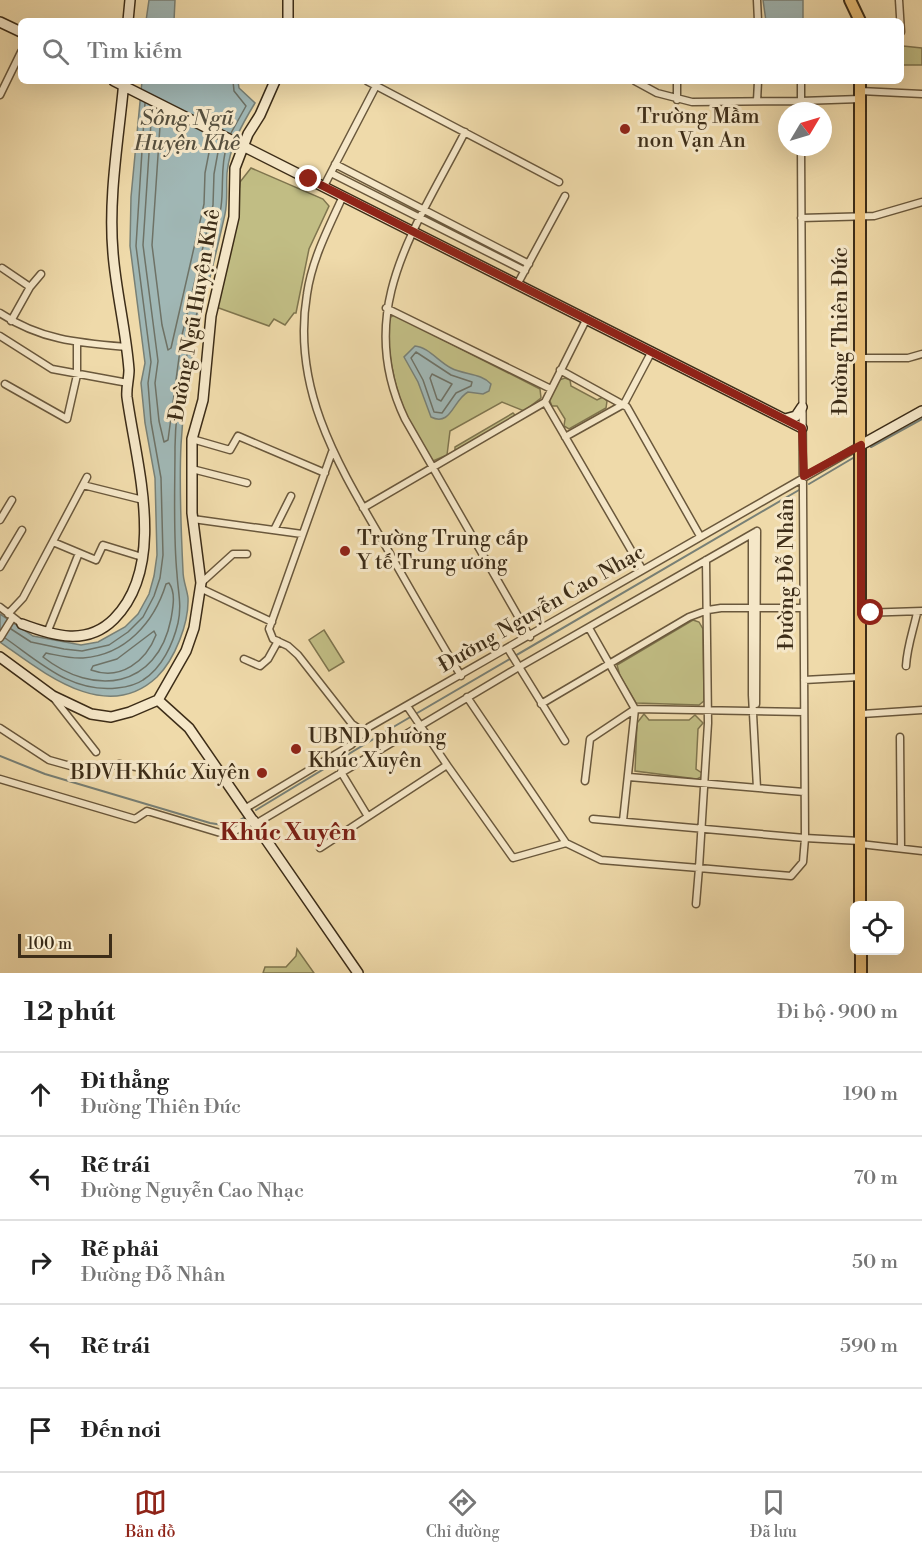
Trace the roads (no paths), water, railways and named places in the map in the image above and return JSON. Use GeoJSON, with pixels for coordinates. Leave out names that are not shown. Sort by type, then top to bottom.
{"type":"FeatureCollection","features":[{"type":"Feature","properties":{"kind":"main road"},"geometry":{"type":"LineString","coordinates":[[850,0],[859,18]]}},
{"type":"Feature","properties":{"kind":"main road","name":"Đường Thiên Đức"},"geometry":{"type":"LineString","coordinates":[[860,91],[861,901]]}},
{"type":"Feature","properties":{"kind":"main road"},"geometry":{"type":"LineString","coordinates":[[861,955],[861,973]]}},
{"type":"Feature","properties":{"kind":"street"},"geometry":{"type":"LineString","coordinates":[[128,18],[130,0]]}},
{"type":"Feature","properties":{"kind":"street"},"geometry":{"type":"LineString","coordinates":[[288,0],[288,18]]}},
{"type":"Feature","properties":{"kind":"street"},"geometry":{"type":"LineString","coordinates":[[757,0],[758,18]]}},
{"type":"Feature","properties":{"kind":"street"},"geometry":{"type":"LineString","coordinates":[[899,0],[900,18]]}},
{"type":"Feature","properties":{"kind":"street"},"geometry":{"type":"LineString","coordinates":[[0,22],[18,31]]}},
{"type":"Feature","properties":{"kind":"street"},"geometry":{"type":"LineString","coordinates":[[0,95],[3,82],[18,57]]}},
{"type":"Feature","properties":{"kind":"street"},"geometry":{"type":"LineString","coordinates":[[0,607],[22,624],[47,633],[69,637],[86,636],[105,628],[123,610],[133,594],[141,570],[142,478],[127,394],[126,347],[112,252],[115,178],[124,84]]}},
{"type":"Feature","properties":{"kind":"street"},"geometry":{"type":"LineString","coordinates":[[125,84],[138,94],[415,231],[802,428]]}},
{"type":"Feature","properties":{"kind":"street","name":"Đường Ngũ Huyện Khê"},"geometry":{"type":"LineString","coordinates":[[158,700],[186,651],[194,628],[200,585],[193,519],[192,439],[203,399],[211,316],[234,217],[235,168],[239,145],[273,84]]}},
{"type":"Feature","properties":{"kind":"street"},"geometry":{"type":"LineString","coordinates":[[372,84],[559,182]]}},
{"type":"Feature","properties":{"kind":"street"},"geometry":{"type":"LineString","coordinates":[[640,84],[677,100],[801,101],[860,91],[922,94]]}},
{"type":"Feature","properties":{"kind":"street"},"geometry":{"type":"LineString","coordinates":[[677,84],[677,100]]}},
{"type":"Feature","properties":{"kind":"street"},"geometry":{"type":"LineString","coordinates":[[758,84],[758,101]]}},
{"type":"Feature","properties":{"kind":"street"},"geometry":{"type":"LineString","coordinates":[[801,84],[801,101]]}},
{"type":"Feature","properties":{"kind":"street"},"geometry":{"type":"LineString","coordinates":[[324,186],[376,86]]}},
{"type":"Feature","properties":{"kind":"street"},"geometry":{"type":"LineString","coordinates":[[465,132],[425,210],[391,285],[386,308],[384,346],[389,379],[405,419],[530,637]]}},
{"type":"Feature","properties":{"kind":"street","name":"Đường Đỗ Nhân"},"geometry":{"type":"LineString","coordinates":[[699,868],[791,876],[803,862],[805,838],[802,608],[804,476],[801,156]]}},
{"type":"Feature","properties":{"kind":"street"},"geometry":{"type":"LineString","coordinates":[[335,164],[529,264]]}},
{"type":"Feature","properties":{"kind":"street"},"geometry":{"type":"LineString","coordinates":[[331,173],[525,271]]}},
{"type":"Feature","properties":{"kind":"street"},"geometry":{"type":"LineString","coordinates":[[343,196],[322,244],[309,282],[304,325],[311,392],[332,453],[461,676]]}},
{"type":"Feature","properties":{"kind":"street"},"geometry":{"type":"LineString","coordinates":[[518,283],[565,196]]}},
{"type":"Feature","properties":{"kind":"street"},"geometry":{"type":"LineString","coordinates":[[801,218],[874,216],[922,202]]}},
{"type":"Feature","properties":{"kind":"street"},"geometry":{"type":"LineString","coordinates":[[2,268],[30,287]]}},
{"type":"Feature","properties":{"kind":"street"},"geometry":{"type":"LineString","coordinates":[[11,321],[30,287],[41,274]]}},
{"type":"Feature","properties":{"kind":"street"},"geometry":{"type":"LineString","coordinates":[[386,308],[550,389]]}},
{"type":"Feature","properties":{"kind":"street"},"geometry":{"type":"LineString","coordinates":[[0,313],[11,321],[61,341],[126,347]]}},
{"type":"Feature","properties":{"kind":"street"},"geometry":{"type":"LineString","coordinates":[[363,508],[545,402],[587,318]]}},
{"type":"Feature","properties":{"kind":"street"},"geometry":{"type":"LineString","coordinates":[[0,336],[52,369],[128,382]]}},
{"type":"Feature","properties":{"kind":"street"},"geometry":{"type":"LineString","coordinates":[[5,384],[67,419],[77,375],[77,343]]}},
{"type":"Feature","properties":{"kind":"street"},"geometry":{"type":"LineString","coordinates":[[565,437],[624,404],[652,351]]}},
{"type":"Feature","properties":{"kind":"street"},"geometry":{"type":"LineString","coordinates":[[861,358],[908,358],[922,354]]}},
{"type":"Feature","properties":{"kind":"street"},"geometry":{"type":"LineString","coordinates":[[560,370],[624,404],[633,415],[700,536]]}},
{"type":"Feature","properties":{"kind":"street"},"geometry":{"type":"LineString","coordinates":[[545,402],[642,569]]}},
{"type":"Feature","properties":{"kind":"street"},"geometry":{"type":"LineString","coordinates":[[784,419],[796,416],[802,407]]}},
{"type":"Feature","properties":{"kind":"street"},"geometry":{"type":"LineString","coordinates":[[861,445],[922,411]]}},
{"type":"Feature","properties":{"kind":"street"},"geometry":{"type":"LineString","coordinates":[[192,439],[230,450],[238,436],[325,473]]}},
{"type":"Feature","properties":{"kind":"street","name":"Đường Nguyễn Cao Nhạc"},"geometry":{"type":"LineString","coordinates":[[252,816],[355,742],[362,731],[509,651],[642,569],[861,445]]}},
{"type":"Feature","properties":{"kind":"street"},"geometry":{"type":"LineString","coordinates":[[332,453],[269,629],[271,635],[298,655],[352,724],[362,731]]}},
{"type":"Feature","properties":{"kind":"street"},"geometry":{"type":"LineString","coordinates":[[192,469],[247,483]]}},
{"type":"Feature","properties":{"kind":"street"},"geometry":{"type":"LineString","coordinates":[[0,638],[87,477]]}},
{"type":"Feature","properties":{"kind":"street"},"geometry":{"type":"LineString","coordinates":[[83,485],[142,500]]}},
{"type":"Feature","properties":{"kind":"street"},"geometry":{"type":"LineString","coordinates":[[274,530],[291,496]]}},
{"type":"Feature","properties":{"kind":"street"},"geometry":{"type":"LineString","coordinates":[[0,520],[12,500]]}},
{"type":"Feature","properties":{"kind":"street"},"geometry":{"type":"LineString","coordinates":[[193,519],[302,534]]}},
{"type":"Feature","properties":{"kind":"street"},"geometry":{"type":"LineString","coordinates":[[0,567],[22,530]]}},
{"type":"Feature","properties":{"kind":"street"},"geometry":{"type":"LineString","coordinates":[[0,778],[135,819],[147,812],[227,835],[252,816],[341,772],[518,666],[589,628],[754,532],[754,713],[757,788]]}},
{"type":"Feature","properties":{"kind":"street"},"geometry":{"type":"LineString","coordinates":[[53,542],[96,560],[103,545],[142,557]]}},
{"type":"Feature","properties":{"kind":"street"},"geometry":{"type":"LineString","coordinates":[[47,633],[79,553]]}},
{"type":"Feature","properties":{"kind":"street"},"geometry":{"type":"LineString","coordinates":[[246,555],[233,554],[200,585],[272,622]]}},
{"type":"Feature","properties":{"kind":"street"},"geometry":{"type":"LineString","coordinates":[[696,904],[705,784],[708,610],[706,560]]}},
{"type":"Feature","properties":{"kind":"street"},"geometry":{"type":"LineString","coordinates":[[541,704],[690,617],[708,610],[802,608]]}},
{"type":"Feature","properties":{"kind":"street"},"geometry":{"type":"LineString","coordinates":[[861,613],[920,612],[907,645],[906,666]]}},
{"type":"Feature","properties":{"kind":"street"},"geometry":{"type":"LineString","coordinates":[[589,628],[634,709],[623,821]]}},
{"type":"Feature","properties":{"kind":"street"},"geometry":{"type":"LineString","coordinates":[[244,658],[261,666],[268,659],[278,641]]}},
{"type":"Feature","properties":{"kind":"street"},"geometry":{"type":"LineString","coordinates":[[509,651],[565,741]]}},
{"type":"Feature","properties":{"kind":"street"},"geometry":{"type":"LineString","coordinates":[[0,657],[53,696],[91,714],[103,716],[130,712],[158,700],[189,728],[252,816],[358,973]]}},
{"type":"Feature","properties":{"kind":"street"},"geometry":{"type":"LineString","coordinates":[[804,680],[862,677]]}},
{"type":"Feature","properties":{"kind":"street"},"geometry":{"type":"LineString","coordinates":[[53,696],[96,752]]}},
{"type":"Feature","properties":{"kind":"street"},"geometry":{"type":"LineString","coordinates":[[467,697],[566,843],[601,860],[699,868]]}},
{"type":"Feature","properties":{"kind":"street"},"geometry":{"type":"LineString","coordinates":[[408,708],[513,858],[566,843]]}},
{"type":"Feature","properties":{"kind":"street"},"geometry":{"type":"LineString","coordinates":[[585,781],[592,736],[634,709],[754,713],[804,712]]}},
{"type":"Feature","properties":{"kind":"street"},"geometry":{"type":"LineString","coordinates":[[862,714],[922,710]]}},
{"type":"Feature","properties":{"kind":"street"},"geometry":{"type":"LineString","coordinates":[[0,728],[50,760],[92,772],[119,764],[142,768]]}},
{"type":"Feature","properties":{"kind":"street"},"geometry":{"type":"LineString","coordinates":[[900,737],[901,848]]}},
{"type":"Feature","properties":{"kind":"street"},"geometry":{"type":"LineString","coordinates":[[320,848],[367,815],[447,765]]}},
{"type":"Feature","properties":{"kind":"street"},"geometry":{"type":"LineString","coordinates":[[341,772],[367,815]]}},
{"type":"Feature","properties":{"kind":"street"},"geometry":{"type":"LineString","coordinates":[[629,777],[804,792]]}},
{"type":"Feature","properties":{"kind":"street"},"geometry":{"type":"LineString","coordinates":[[593,819],[860,843],[922,851]]}},
{"type":"Feature","properties":{"kind":"water"},"geometry":{"type":"Polygon","coordinates":[[[149,0],[175,0],[174,18],[146,18],[149,0]]]}},
{"type":"Feature","properties":{"kind":"water"},"geometry":{"type":"Polygon","coordinates":[[[763,0],[803,0],[803,18],[766,18],[763,0]]]}},
{"type":"Feature","properties":{"kind":"water","name":"Sông Ngũ Huyện Khê"},"geometry":{"type":"Polygon","coordinates":[[[142,84],[238,84],[239,88],[255,103],[233,145],[227,173],[225,214],[198,328],[183,416],[180,508],[183,575],[188,598],[186,618],[175,651],[157,677],[137,691],[117,696],[96,695],[55,679],[0,642],[0,614],[33,636],[81,645],[98,642],[125,627],[138,614],[149,594],[157,555],[155,478],[145,423],[141,383],[145,363],[130,246],[131,197],[142,84]]]}},
{"type":"Feature","properties":{"kind":"water"},"geometry":{"type":"Polygon","coordinates":[[[415,346],[424,349],[451,368],[487,380],[491,384],[489,391],[483,394],[468,392],[448,416],[438,419],[431,417],[418,382],[404,357],[415,346]]]}},
{"type":"Feature","properties":{"kind":"waterway"},"geometry":{"type":"LineString","coordinates":[[871,447],[922,419]]}},
{"type":"Feature","properties":{"kind":"waterway"},"geometry":{"type":"LineString","coordinates":[[809,484],[853,458]]}},
{"type":"Feature","properties":{"kind":"waterway"},"geometry":{"type":"LineString","coordinates":[[256,810],[799,490]]}},
{"type":"Feature","properties":{"kind":"waterway"},"geometry":{"type":"LineString","coordinates":[[0,756],[45,774],[210,823],[229,826],[247,816]]}},
{"type":"Feature","properties":{"kind":"place","name":"Trường Mầm non Vạn An"},"geometry":{"type":"Point","coordinates":[625,129]}},
{"type":"Feature","properties":{"kind":"place","name":"Trường Trung cấp Y tế Trung ương"},"geometry":{"type":"Point","coordinates":[345,551]}},
{"type":"Feature","properties":{"kind":"place","name":"UBND phường Khúc Xuyên"},"geometry":{"type":"Point","coordinates":[296,749]}},
{"type":"Feature","properties":{"kind":"place","name":"BDVH Khúc Xuyên"},"geometry":{"type":"Point","coordinates":[262,773]}},
{"type":"Feature","properties":{"kind":"district","name":"Khúc Xuyên"},"geometry":{"type":"Point","coordinates":[288,833]}}]}
